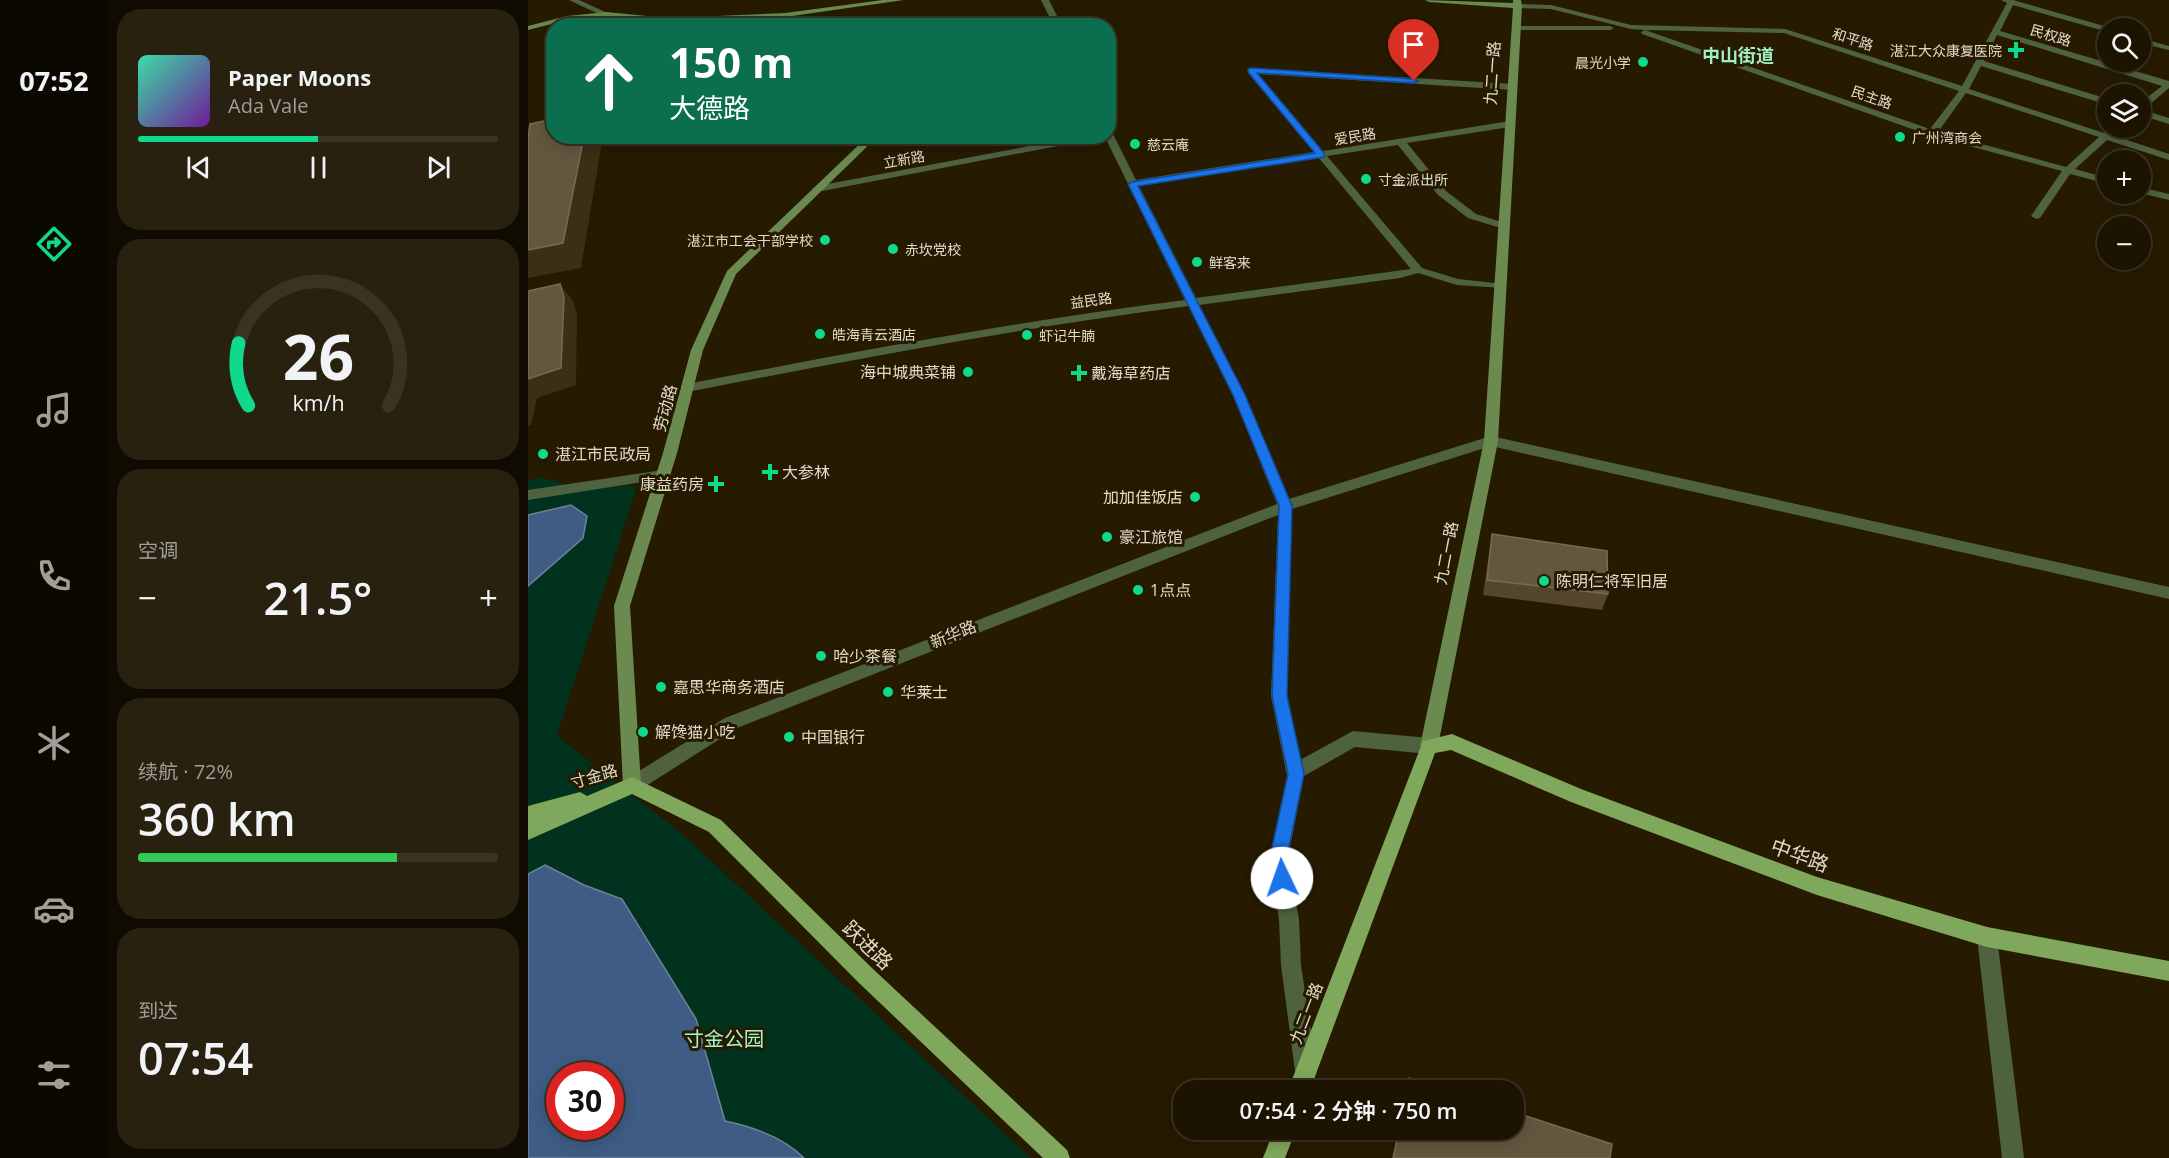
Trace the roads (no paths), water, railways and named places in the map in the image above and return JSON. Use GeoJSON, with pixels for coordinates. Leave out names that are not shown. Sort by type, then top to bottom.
{"type":"FeatureCollection","features":[{"type":"Feature","properties":{"kind":"main road","name":"中华路"},"geometry":{"type":"LineString","coordinates":[[1429,746],[1452,742],[1577,796],[1817,886],[1987,937],[2169,971]]}},
{"type":"Feature","properties":{"kind":"main road","name":"九二一路"},"geometry":{"type":"LineString","coordinates":[[1303,1080],[1429,746]]}},
{"type":"Feature","properties":{"kind":"main road","name":"寸金路"},"geometry":{"type":"LineString","coordinates":[[528,815],[632,785]]}},
{"type":"Feature","properties":{"kind":"main road","name":"寸金路"},"geometry":{"type":"LineString","coordinates":[[528,831],[632,785]]}},
{"type":"Feature","properties":{"kind":"main road","name":"跃进路"},"geometry":{"type":"LineString","coordinates":[[632,785],[715,826],[866,976],[1059,1158]]}},
{"type":"Feature","properties":{"kind":"main road"},"geometry":{"type":"LineString","coordinates":[[1274,1158],[1281,1140]]}},
{"type":"Feature","properties":{"kind":"street"},"geometry":{"type":"LineString","coordinates":[[573,0],[606,14]]}},
{"type":"Feature","properties":{"kind":"street"},"geometry":{"type":"LineString","coordinates":[[704,18],[810,12],[900,0]]}},
{"type":"Feature","properties":{"kind":"street"},"geometry":{"type":"LineString","coordinates":[[1045,0],[1054,18]]}},
{"type":"Feature","properties":{"kind":"street"},"geometry":{"type":"LineString","coordinates":[[1429,0],[1517,3]]}},
{"type":"Feature","properties":{"kind":"street"},"geometry":{"type":"LineString","coordinates":[[1932,132],[1964,90],[1995,32],[2008,1],[2097,27]]}},
{"type":"Feature","properties":{"kind":"street","name":"和平路"},"geometry":{"type":"LineString","coordinates":[[1517,3],[1551,7],[1631,27],[1785,32],[2097,133]]}},
{"type":"Feature","properties":{"kind":"street","name":"九二一路"},"geometry":{"type":"LineString","coordinates":[[1429,746],[1491,441],[1517,3]]}},
{"type":"Feature","properties":{"kind":"street"},"geometry":{"type":"LineString","coordinates":[[810,12],[815,18]]}},
{"type":"Feature","properties":{"kind":"street"},"geometry":{"type":"LineString","coordinates":[[567,18],[606,14],[647,18]]}},
{"type":"Feature","properties":{"kind":"street"},"geometry":{"type":"LineString","coordinates":[[528,27],[546,23]]}},
{"type":"Feature","properties":{"kind":"street"},"geometry":{"type":"LineString","coordinates":[[1516,28],[1631,27]]}},
{"type":"Feature","properties":{"kind":"street","name":"民主路"},"geometry":{"type":"LineString","coordinates":[[1631,27],[1932,132],[2097,178]]}},
{"type":"Feature","properties":{"kind":"street","name":"民权路"},"geometry":{"type":"LineString","coordinates":[[1995,32],[2169,85]]}},
{"type":"Feature","properties":{"kind":"street"},"geometry":{"type":"LineString","coordinates":[[2151,43],[2169,48]]}},
{"type":"Feature","properties":{"kind":"street"},"geometry":{"type":"LineString","coordinates":[[1978,62],[2097,99]]}},
{"type":"Feature","properties":{"kind":"street"},"geometry":{"type":"LineString","coordinates":[[1418,270],[1251,71],[1513,87]]}},
{"type":"Feature","properties":{"kind":"street"},"geometry":{"type":"LineString","coordinates":[[2151,101],[2169,85]]}},
{"type":"Feature","properties":{"kind":"street"},"geometry":{"type":"LineString","coordinates":[[2151,114],[2169,121]]}},
{"type":"Feature","properties":{"kind":"street","name":"爱民路"},"geometry":{"type":"LineString","coordinates":[[1132,184],[1510,124]]}},
{"type":"Feature","properties":{"kind":"street"},"geometry":{"type":"LineString","coordinates":[[2036,216],[2068,170],[2100,138]]}},
{"type":"Feature","properties":{"kind":"street","name":"和平路"},"geometry":{"type":"LineString","coordinates":[[2112,138],[2169,157]]}},
{"type":"Feature","properties":{"kind":"street"},"geometry":{"type":"LineString","coordinates":[[1400,142],[1442,193],[1472,216],[1504,226]]}},
{"type":"Feature","properties":{"kind":"street","name":"劳动路"},"geometry":{"type":"LineString","coordinates":[[632,785],[622,606],[663,475],[697,350],[731,273],[866,144]]}},
{"type":"Feature","properties":{"kind":"street","name":"立新路"},"geometry":{"type":"LineString","coordinates":[[818,189],[1058,144]]}},
{"type":"Feature","properties":{"kind":"street"},"geometry":{"type":"LineString","coordinates":[[1113,144],[1239,395],[1285,506],[1279,696],[1296,774],[1279,857],[1289,920],[1291,964],[1303,1080]]}},
{"type":"Feature","properties":{"kind":"street"},"geometry":{"type":"LineString","coordinates":[[2151,193],[2169,198]]}},
{"type":"Feature","properties":{"kind":"street","name":"益民路"},"geometry":{"type":"LineString","coordinates":[[687,388],[888,349],[1055,320],[1400,275],[1418,270],[1457,282],[1500,286]]}},
{"type":"Feature","properties":{"kind":"street"},"geometry":{"type":"LineString","coordinates":[[1491,441],[2169,593]]}},
{"type":"Feature","properties":{"kind":"street","name":"新华路"},"geometry":{"type":"LineString","coordinates":[[632,785],[731,723],[1285,506],[1491,441]]}},
{"type":"Feature","properties":{"kind":"street"},"geometry":{"type":"LineString","coordinates":[[528,495],[663,475]]}},
{"type":"Feature","properties":{"kind":"street"},"geometry":{"type":"LineString","coordinates":[[1294,773],[1353,739],[1429,746]]}},
{"type":"Feature","properties":{"kind":"street"},"geometry":{"type":"LineString","coordinates":[[1987,937],[2013,1158]]}},
{"type":"Feature","properties":{"kind":"water"},"geometry":{"type":"Polygon","coordinates":[[[571,505],[587,516],[583,538],[528,586],[528,515],[571,505]]]}},
{"type":"Feature","properties":{"kind":"water"},"geometry":{"type":"Polygon","coordinates":[[[545,865],[584,885],[622,899],[696,1019],[725,1121],[768,1134],[787,1144],[804,1158],[528,1158],[528,874],[545,865]]]}},
{"type":"Feature","properties":{"kind":"place","name":"湛江大众康复医院"},"geometry":{"type":"Point","coordinates":[2016,50]}},
{"type":"Feature","properties":{"kind":"place","name":"晨光小学"},"geometry":{"type":"Point","coordinates":[1643,62]}},
{"type":"Feature","properties":{"kind":"place","name":"广州湾商会"},"geometry":{"type":"Point","coordinates":[1900,137]}},
{"type":"Feature","properties":{"kind":"place","name":"慈云庵"},"geometry":{"type":"Point","coordinates":[1135,144]}},
{"type":"Feature","properties":{"kind":"place","name":"寸金派出所"},"geometry":{"type":"Point","coordinates":[1366,179]}},
{"type":"Feature","properties":{"kind":"place","name":"湛江市工会干部学校"},"geometry":{"type":"Point","coordinates":[825,240]}},
{"type":"Feature","properties":{"kind":"place","name":"赤坎党校"},"geometry":{"type":"Point","coordinates":[893,249]}},
{"type":"Feature","properties":{"kind":"place","name":"鲜客来"},"geometry":{"type":"Point","coordinates":[1197,262]}},
{"type":"Feature","properties":{"kind":"place","name":"皓海青云酒店"},"geometry":{"type":"Point","coordinates":[820,334]}},
{"type":"Feature","properties":{"kind":"place","name":"虾记牛腩"},"geometry":{"type":"Point","coordinates":[1027,335]}},
{"type":"Feature","properties":{"kind":"place","name":"海中城典菜铺"},"geometry":{"type":"Point","coordinates":[968,372]}},
{"type":"Feature","properties":{"kind":"place","name":"戴海草药店"},"geometry":{"type":"Point","coordinates":[1079,373]}},
{"type":"Feature","properties":{"kind":"place","name":"湛江市民政局"},"geometry":{"type":"Point","coordinates":[543,454]}},
{"type":"Feature","properties":{"kind":"place","name":"大参林"},"geometry":{"type":"Point","coordinates":[770,472]}},
{"type":"Feature","properties":{"kind":"place","name":"康益药房"},"geometry":{"type":"Point","coordinates":[716,484]}},
{"type":"Feature","properties":{"kind":"place","name":"加加佳饭店"},"geometry":{"type":"Point","coordinates":[1195,497]}},
{"type":"Feature","properties":{"kind":"place","name":"豪江旅馆"},"geometry":{"type":"Point","coordinates":[1107,537]}},
{"type":"Feature","properties":{"kind":"place","name":"陈明仁将军旧居"},"geometry":{"type":"Point","coordinates":[1544,581]}},
{"type":"Feature","properties":{"kind":"place","name":"1点点"},"geometry":{"type":"Point","coordinates":[1138,590]}},
{"type":"Feature","properties":{"kind":"place","name":"哈少茶餐"},"geometry":{"type":"Point","coordinates":[821,656]}},
{"type":"Feature","properties":{"kind":"place","name":"嘉思华商务酒店"},"geometry":{"type":"Point","coordinates":[661,687]}},
{"type":"Feature","properties":{"kind":"place","name":"华莱士"},"geometry":{"type":"Point","coordinates":[888,692]}},
{"type":"Feature","properties":{"kind":"place","name":"解馋猫小吃"},"geometry":{"type":"Point","coordinates":[643,732]}},
{"type":"Feature","properties":{"kind":"place","name":"中国银行"},"geometry":{"type":"Point","coordinates":[789,737]}},
{"type":"Feature","properties":{"kind":"district","name":"中山街道"},"geometry":{"type":"Point","coordinates":[1738,55]}},
{"type":"Feature","properties":{"kind":"park label","name":"寸金公园"},"geometry":{"type":"Point","coordinates":[724,1038]}}]}
